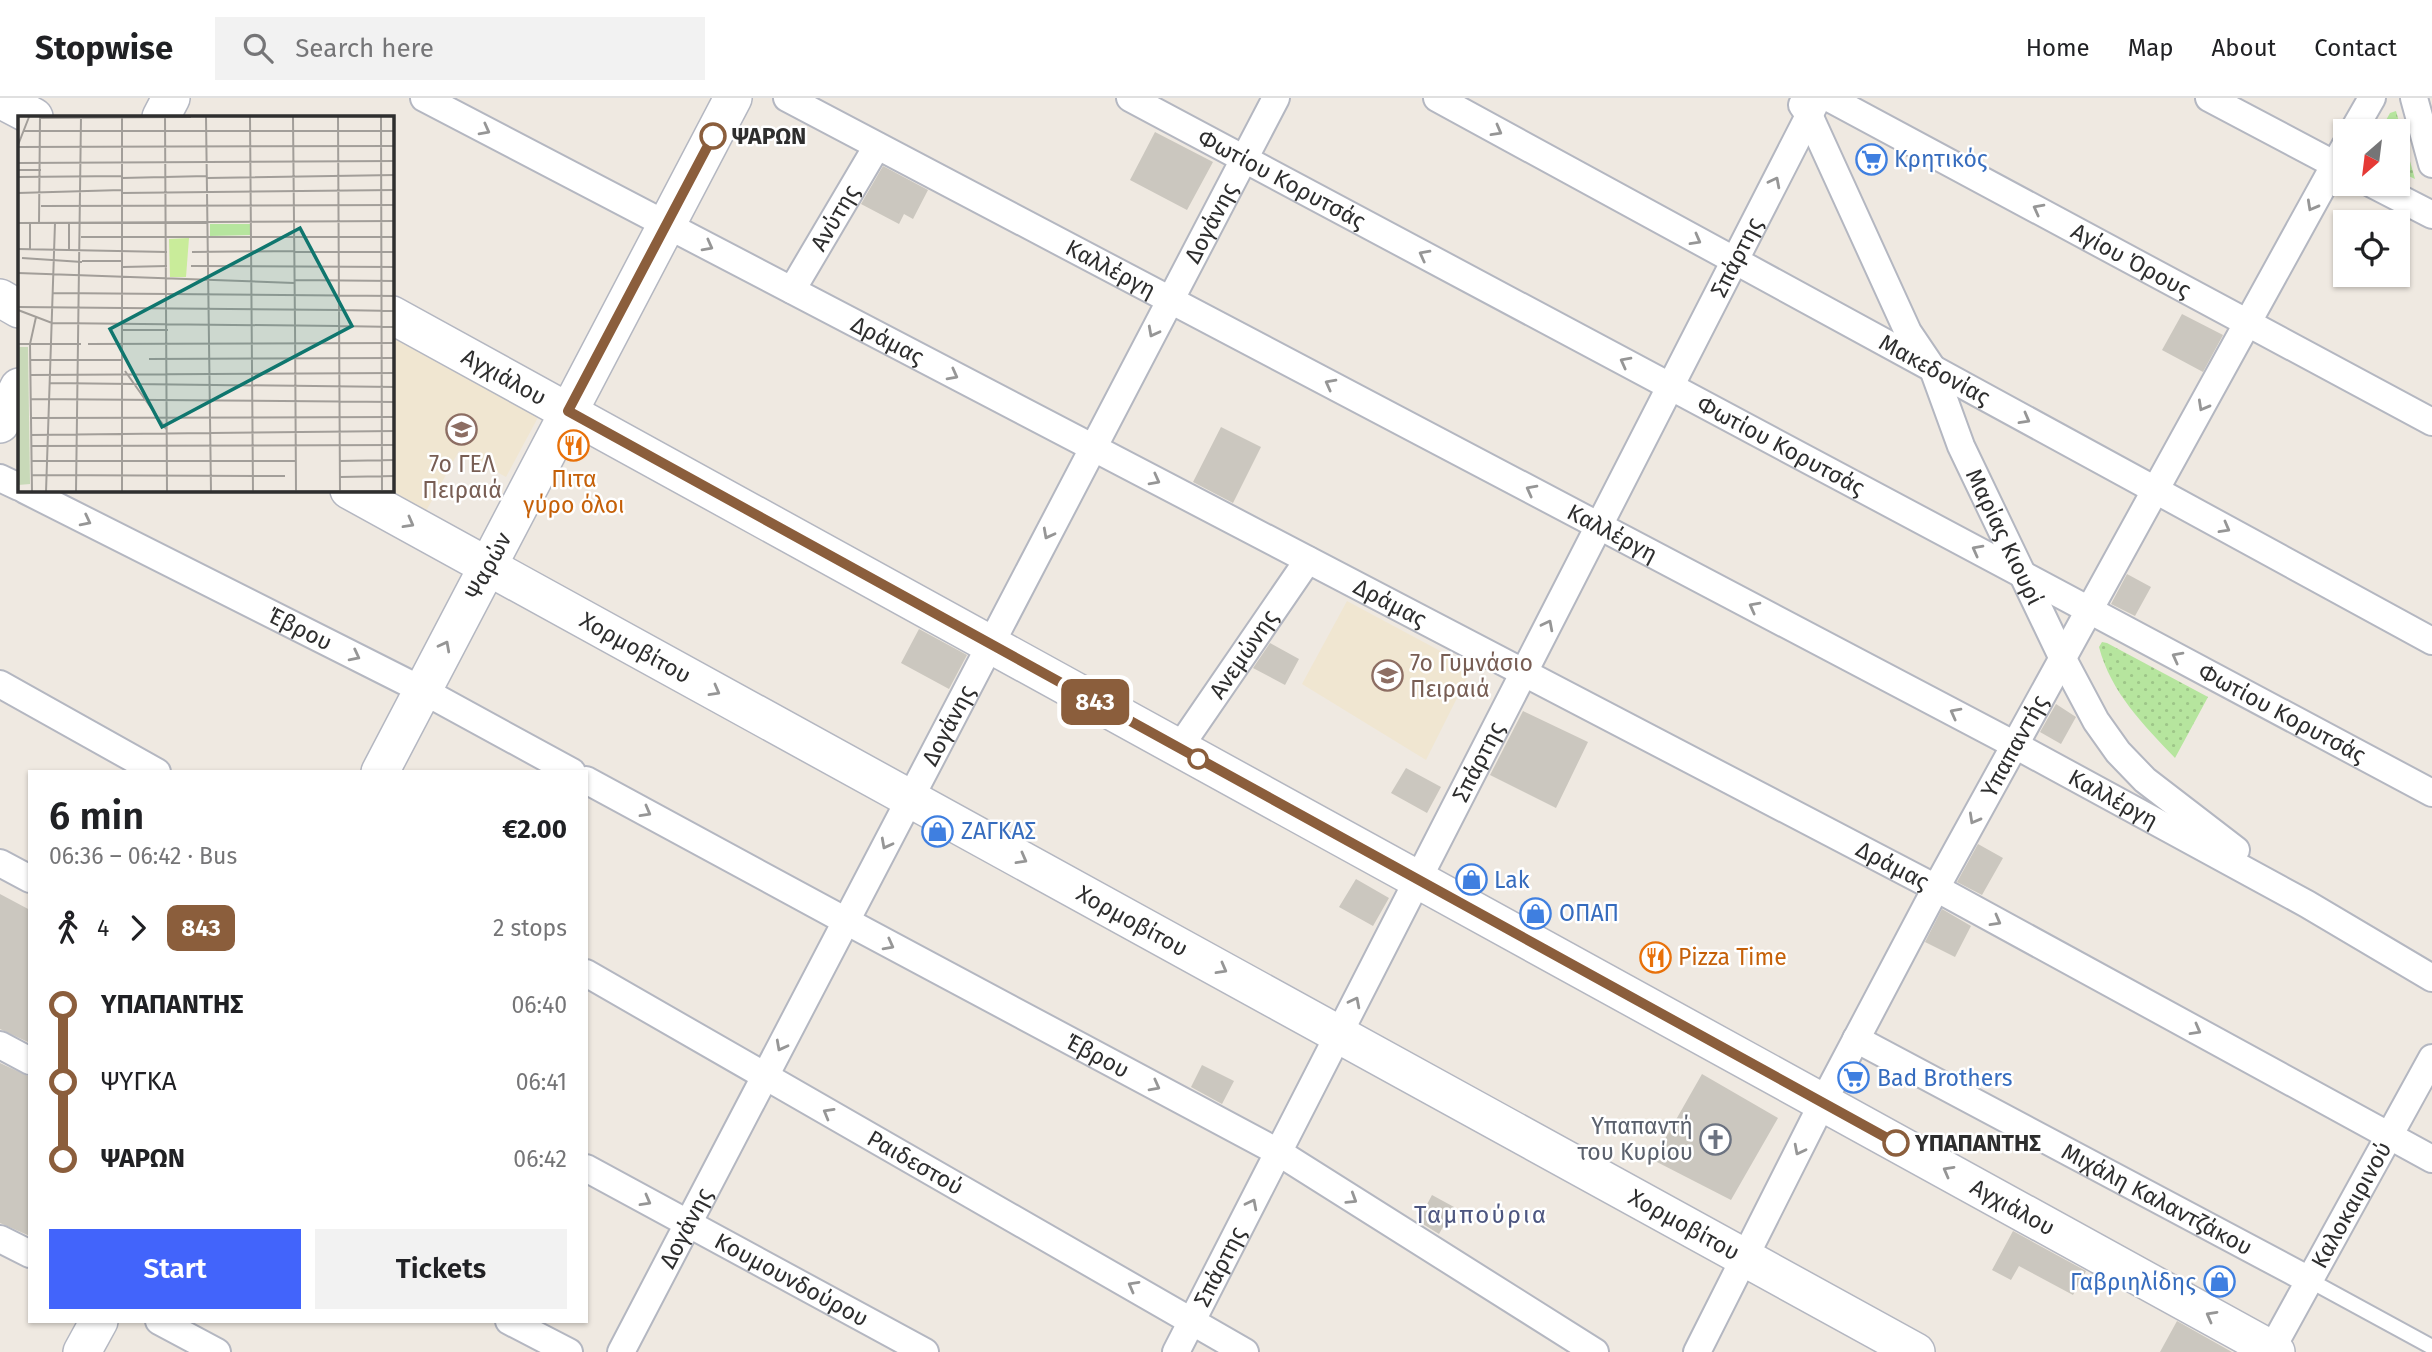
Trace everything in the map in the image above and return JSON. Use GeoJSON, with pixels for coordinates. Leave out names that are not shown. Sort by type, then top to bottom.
{"type":"FeatureCollection","features":[{"type":"Feature","properties":{"kind":"main road"},"geometry":{"type":"LineString","coordinates":[[162,116],[171,98]]}},
{"type":"Feature","properties":{"kind":"main road","name":"Ψαρών"},"geometry":{"type":"LineString","coordinates":[[381,770],[733,98]]}},
{"type":"Feature","properties":{"kind":"main road"},"geometry":{"type":"LineString","coordinates":[[0,99],[32,116]]}},
{"type":"Feature","properties":{"kind":"main road"},"geometry":{"type":"LineString","coordinates":[[0,298],[18,308]]}},
{"type":"Feature","properties":{"kind":"main road","name":"Αγχιάλου"},"geometry":{"type":"LineString","coordinates":[[394,316],[2272,1351]]}},
{"type":"Feature","properties":{"kind":"main road"},"geometry":{"type":"LineString","coordinates":[[0,424],[18,389]]}},
{"type":"Feature","properties":{"kind":"main road","name":"Χορμοβίτου"},"geometry":{"type":"LineString","coordinates":[[353,492],[1916,1352]]}},
{"type":"Feature","properties":{"kind":"main road"},"geometry":{"type":"LineString","coordinates":[[82,1352],[98,1323]]}},
{"type":"Feature","properties":{"kind":"street","name":"Δράμας"},"geometry":{"type":"LineString","coordinates":[[424,98],[1936,888],[2432,1159]]}},
{"type":"Feature","properties":{"kind":"street","name":"Καλλέργη"},"geometry":{"type":"LineString","coordinates":[[787,98],[2015,745],[2307,904],[2432,978]]}},
{"type":"Feature","properties":{"kind":"street","name":"Φωτίου Κορυτσάς"},"geometry":{"type":"LineString","coordinates":[[1130,98],[2432,793]]}},
{"type":"Feature","properties":{"kind":"street","name":"Δογάνης"},"geometry":{"type":"LineString","coordinates":[[621,1352],[1276,98]]}},
{"type":"Feature","properties":{"kind":"street","name":"Μακεδονίας"},"geometry":{"type":"LineString","coordinates":[[1437,98],[2432,641]]}},
{"type":"Feature","properties":{"kind":"street","name":"Αγίου Όρους"},"geometry":{"type":"LineString","coordinates":[[1829,98],[2432,422]]}},
{"type":"Feature","properties":{"kind":"street"},"geometry":{"type":"LineString","coordinates":[[2209,98],[2333,156]]}},
{"type":"Feature","properties":{"kind":"street"},"geometry":{"type":"LineString","coordinates":[[2360,119],[2372,98]]}},
{"type":"Feature","properties":{"kind":"street"},"geometry":{"type":"LineString","coordinates":[[2414,98],[2432,164]]}},
{"type":"Feature","properties":{"kind":"street","name":"Σπάρτης"},"geometry":{"type":"LineString","coordinates":[[1176,1352],[1735,261],[1809,104]]}},
{"type":"Feature","properties":{"kind":"street","name":"Μαρίας Κιουρί"},"geometry":{"type":"LineString","coordinates":[[1809,104],[1908,332],[1933,369],[1961,446],[2063,659],[2096,721],[2118,752],[2144,780],[2307,904]]}},
{"type":"Feature","properties":{"kind":"street","name":"Ανύτης"},"geometry":{"type":"LineString","coordinates":[[792,290],[877,146]]}},
{"type":"Feature","properties":{"kind":"street","name":"Υπαπαντής"},"geometry":{"type":"LineString","coordinates":[[1697,1352],[1823,1102],[1936,888],[2249,322],[2333,176]]}},
{"type":"Feature","properties":{"kind":"street"},"geometry":{"type":"LineString","coordinates":[[2395,196],[2432,215]]}},
{"type":"Feature","properties":{"kind":"street"},"geometry":{"type":"LineString","coordinates":[[0,478],[18,487]]}},
{"type":"Feature","properties":{"kind":"street","name":"Έβρου"},"geometry":{"type":"LineString","coordinates":[[29,492],[422,690],[568,770]]}},
{"type":"Feature","properties":{"kind":"street","name":"Ανεμώνης"},"geometry":{"type":"LineString","coordinates":[[1179,748],[1308,560]]}},
{"type":"Feature","properties":{"kind":"street"},"geometry":{"type":"LineString","coordinates":[[0,684],[153,770]]}},
{"type":"Feature","properties":{"kind":"street","name":"Έβρου"},"geometry":{"type":"LineString","coordinates":[[588,781],[1278,1152],[1595,1352]]}},
{"type":"Feature","properties":{"kind":"street"},"geometry":{"type":"LineString","coordinates":[[0,863],[28,878]]}},
{"type":"Feature","properties":{"kind":"street","name":"Ραιδεστού"},"geometry":{"type":"LineString","coordinates":[[588,974],[1245,1352]]}},
{"type":"Feature","properties":{"kind":"street","name":"Μιχάλη Καλαντζάκου"},"geometry":{"type":"LineString","coordinates":[[1856,1039],[2309,1280]]}},
{"type":"Feature","properties":{"kind":"street"},"geometry":{"type":"LineString","coordinates":[[0,1045],[28,1060]]}},
{"type":"Feature","properties":{"kind":"street","name":"Καλοκαιρινού"},"geometry":{"type":"LineString","coordinates":[[2272,1351],[2432,1058]]}},
{"type":"Feature","properties":{"kind":"street","name":"Κουμουνδούρου"},"geometry":{"type":"LineString","coordinates":[[588,1169],[925,1352]]}},
{"type":"Feature","properties":{"kind":"street"},"geometry":{"type":"LineString","coordinates":[[0,1238],[28,1253]]}},
{"type":"Feature","properties":{"kind":"street"},"geometry":{"type":"LineString","coordinates":[[163,1323],[217,1352]]}},
{"type":"Feature","properties":{"kind":"street"},"geometry":{"type":"LineString","coordinates":[[513,1323],[569,1352]]}},
{"type":"Feature","properties":{"kind":"lane"},"geometry":{"type":"LineString","coordinates":[[2309,1280],[2432,1347]]}},
{"type":"Feature","properties":{"kind":"shaded area","name":"7ο ΓΕΛ Πειραιά"},"geometry":{"type":"Polygon","coordinates":[[[394,329],[542,410],[506,477],[459,451],[425,513],[387,492],[394,492],[394,329]]]}},
{"type":"Feature","properties":{"kind":"shaded area","name":"7ο Γυμνάσιο Πειραιά"},"geometry":{"type":"Polygon","coordinates":[[[1347,601],[1472,668],[1426,760],[1302,684],[1347,601]]]}},
{"type":"Feature","properties":{"kind":"green space"},"geometry":{"type":"Polygon","coordinates":[[[2396,111],[2398,119],[2387,119],[2390,113],[2396,111]]]}},
{"type":"Feature","properties":{"kind":"green space"},"geometry":{"type":"Polygon","coordinates":[[[2410,161],[2415,179],[2410,177],[2410,161]]]}},
{"type":"Feature","properties":{"kind":"green space"},"geometry":{"type":"Polygon","coordinates":[[[2102,642],[2208,697],[2175,758],[2140,721],[2120,694],[2104,664],[2099,647],[2102,642]]]}},
{"type":"Feature","properties":{"kind":"building"},"geometry":{"type":"Polygon","coordinates":[[[1155,132],[1213,162],[1187,210],[1130,180],[1155,132]]]}},
{"type":"Feature","properties":{"kind":"building"},"geometry":{"type":"Polygon","coordinates":[[[883,166],[928,190],[913,219],[904,214],[899,224],[861,204],[883,166]]]}},
{"type":"Feature","properties":{"kind":"building"},"geometry":{"type":"Polygon","coordinates":[[[2182,314],[2223,335],[2203,372],[2162,350],[2182,314]]]}},
{"type":"Feature","properties":{"kind":"building"},"geometry":{"type":"Polygon","coordinates":[[[1221,427],[1261,447],[1233,503],[1193,482],[1221,427]]]}},
{"type":"Feature","properties":{"kind":"building"},"geometry":{"type":"Polygon","coordinates":[[[2127,574],[2151,587],[2135,616],[2111,604],[2127,574]]]}},
{"type":"Feature","properties":{"kind":"building"},"geometry":{"type":"Polygon","coordinates":[[[919,629],[967,655],[949,689],[901,663],[919,629]]]}},
{"type":"Feature","properties":{"kind":"building"},"geometry":{"type":"Polygon","coordinates":[[[1270,643],[1299,659],[1285,685],[1253,668],[1270,643]]]}},
{"type":"Feature","properties":{"kind":"building"},"geometry":{"type":"Polygon","coordinates":[[[2056,704],[2076,717],[2061,744],[2040,732],[2056,704]]]}},
{"type":"Feature","properties":{"kind":"building"},"geometry":{"type":"Polygon","coordinates":[[[1523,711],[1588,742],[1556,808],[1490,775],[1523,711]]]}},
{"type":"Feature","properties":{"kind":"building"},"geometry":{"type":"Polygon","coordinates":[[[1406,768],[1441,787],[1427,813],[1391,793],[1406,768]]]}},
{"type":"Feature","properties":{"kind":"building"},"geometry":{"type":"Polygon","coordinates":[[[1978,844],[2003,858],[1982,895],[1957,882],[1978,844]]]}},
{"type":"Feature","properties":{"kind":"building"},"geometry":{"type":"Polygon","coordinates":[[[1356,879],[1389,898],[1373,926],[1339,907],[1356,879]]]}},
{"type":"Feature","properties":{"kind":"building"},"geometry":{"type":"Polygon","coordinates":[[[0,894],[28,909],[28,1042],[0,1029],[0,894]]]}},
{"type":"Feature","properties":{"kind":"building"},"geometry":{"type":"Polygon","coordinates":[[[1942,909],[1971,926],[1955,957],[1925,942],[1942,909]]]}},
{"type":"Feature","properties":{"kind":"building"},"geometry":{"type":"Polygon","coordinates":[[[0,1063],[28,1076],[28,1235],[0,1223],[0,1063]]]}},
{"type":"Feature","properties":{"kind":"building"},"geometry":{"type":"Polygon","coordinates":[[[1202,1065],[1234,1081],[1222,1104],[1191,1087],[1202,1065]]]}},
{"type":"Feature","properties":{"kind":"building","name":"Υπαπαντή του Κυρίου"},"geometry":{"type":"Polygon","coordinates":[[[1702,1074],[1778,1118],[1731,1200],[1653,1160],[1702,1074]]]}},
{"type":"Feature","properties":{"kind":"building"},"geometry":{"type":"Polygon","coordinates":[[[1432,1195],[1454,1207],[1439,1234],[1418,1221],[1432,1195]]]}},
{"type":"Feature","properties":{"kind":"building"},"geometry":{"type":"Polygon","coordinates":[[[2013,1231],[2086,1271],[2073,1295],[2019,1266],[2011,1280],[1992,1270],[2013,1231]]]}},
{"type":"Feature","properties":{"kind":"building"},"geometry":{"type":"Polygon","coordinates":[[[2177,1321],[2232,1352],[2160,1352],[2177,1321]]]}},
{"type":"Feature","properties":{"kind":"bus line","name":"843"},"geometry":{"type":"LineString","coordinates":[[713,136],[568,411],[1896,1143]]}},
{"type":"Feature","properties":{"kind":"place","name":"ΨΑΡΩΝ"},"geometry":{"type":"Point","coordinates":[713,136]}},
{"type":"Feature","properties":{"kind":"place","name":"Κρητικός"},"geometry":{"type":"Point","coordinates":[1871,159]}},
{"type":"Feature","properties":{"kind":"place","name":"7ο ΓΕΛ Πειραιά"},"geometry":{"type":"Point","coordinates":[462,430]}},
{"type":"Feature","properties":{"kind":"place","name":"Πιτα γύρο όλοι"},"geometry":{"type":"Point","coordinates":[574,445]}},
{"type":"Feature","properties":{"kind":"place","name":"7ο Γυμνάσιο Πειραιά"},"geometry":{"type":"Point","coordinates":[1387,676]}},
{"type":"Feature","properties":{"kind":"place","name":"ΖΑΓΚΑΣ"},"geometry":{"type":"Point","coordinates":[938,831]}},
{"type":"Feature","properties":{"kind":"place","name":"Lak"},"geometry":{"type":"Point","coordinates":[1471,880]}},
{"type":"Feature","properties":{"kind":"place","name":"ΟΠΑΠ"},"geometry":{"type":"Point","coordinates":[1536,913]}},
{"type":"Feature","properties":{"kind":"place","name":"Pizza Time"},"geometry":{"type":"Point","coordinates":[1655,957]}},
{"type":"Feature","properties":{"kind":"place","name":"Bad Brothers"},"geometry":{"type":"Point","coordinates":[1854,1078]}},
{"type":"Feature","properties":{"kind":"place","name":"Υπαπαντή του Κυρίου"},"geometry":{"type":"Point","coordinates":[1716,1139]}},
{"type":"Feature","properties":{"kind":"place","name":"ΥΠΑΠΑΝΤΗΣ"},"geometry":{"type":"Point","coordinates":[1896,1143]}},
{"type":"Feature","properties":{"kind":"place","name":"Γαβριηλίδης"},"geometry":{"type":"Point","coordinates":[2219,1282]}},
{"type":"Feature","properties":{"kind":"district","name":"Ταμπούρια"},"geometry":{"type":"Point","coordinates":[1481,1215]}}]}
